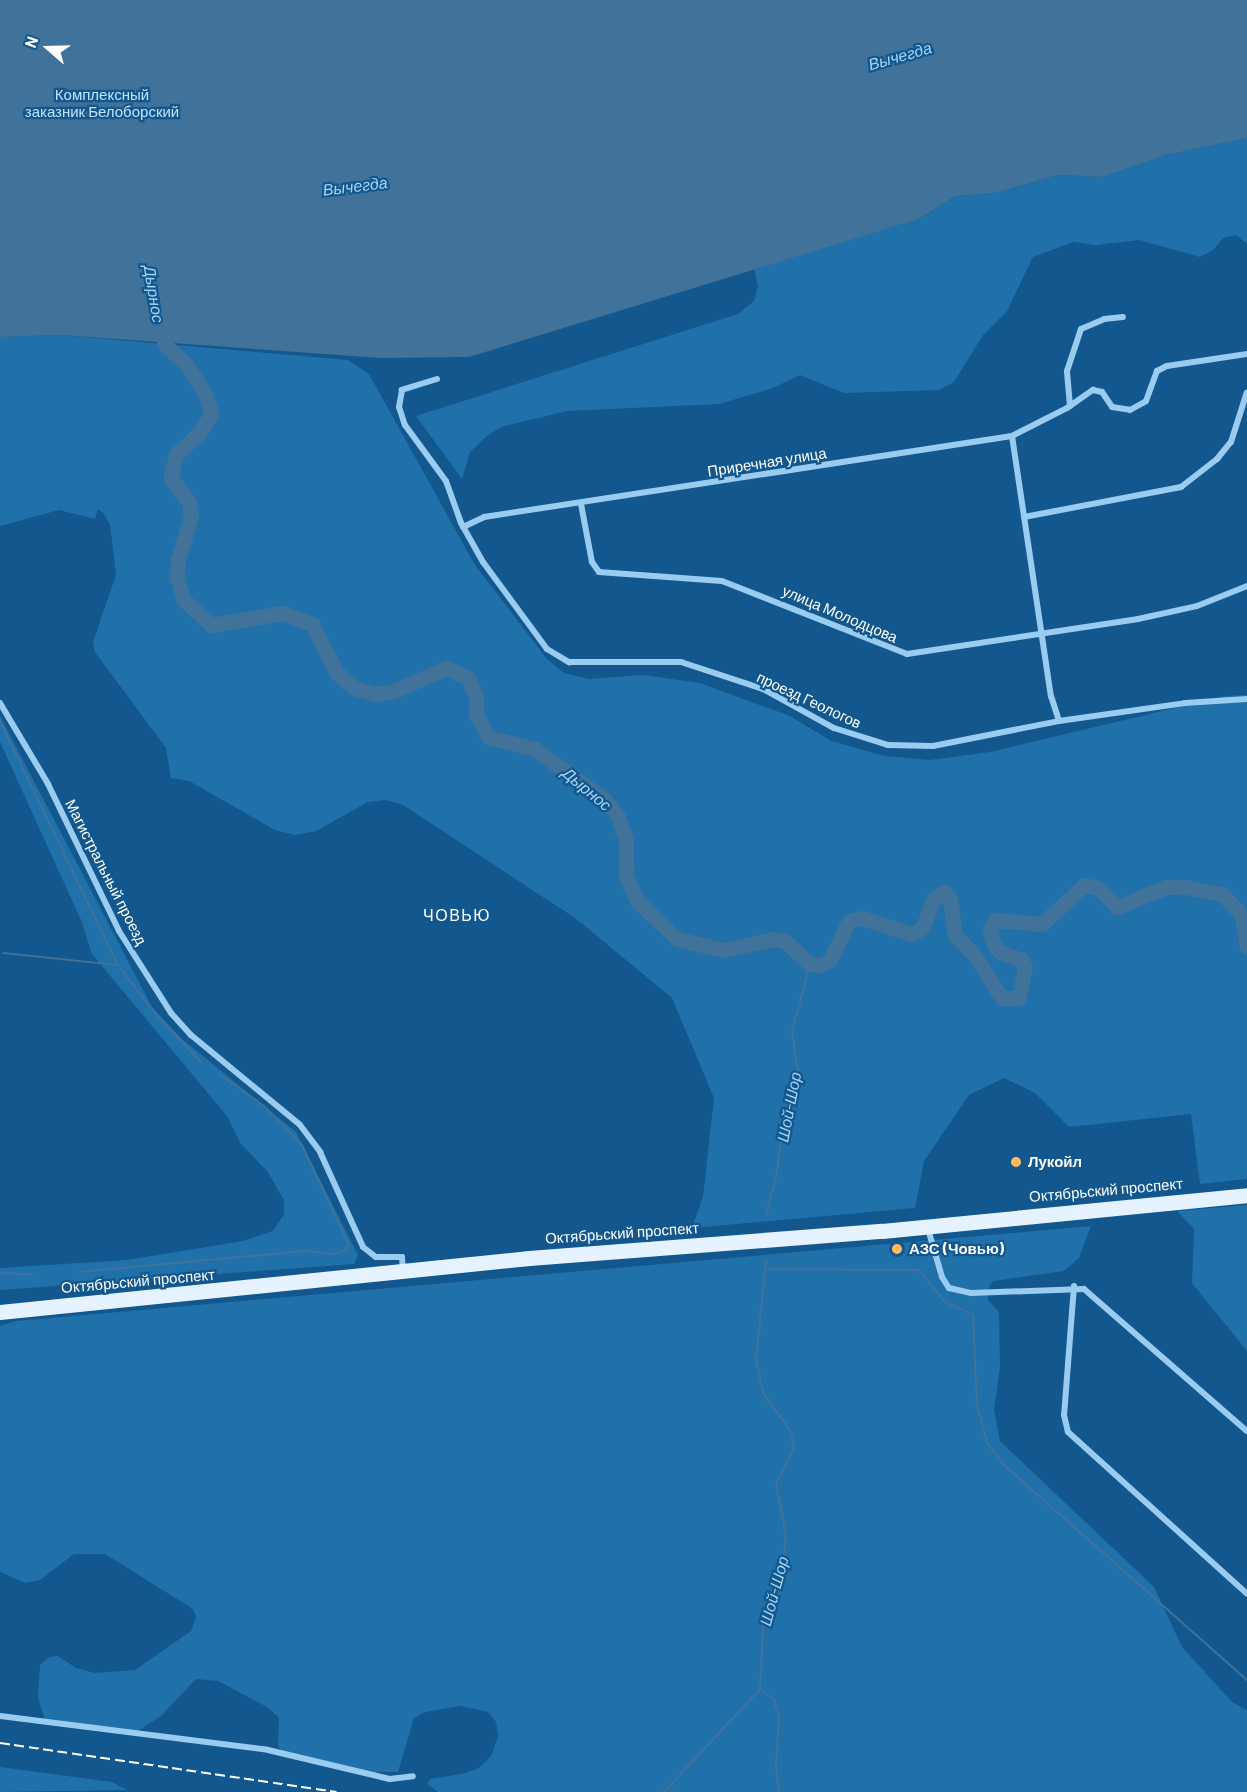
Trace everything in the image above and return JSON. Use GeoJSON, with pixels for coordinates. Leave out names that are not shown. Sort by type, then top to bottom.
{"type":"FeatureCollection","features":[{"type":"Feature","properties":{"kind":"main road","name":"Октябрьский проспект"},"geometry":{"type":"LineString","coordinates":[[0,1312],[404,1274],[529,1258],[927,1225],[1247,1195]]}},
{"type":"Feature","properties":{"kind":"street"},"geometry":{"type":"LineString","coordinates":[[1070,406],[1067,371],[1081,329],[1104,319],[1123,317]]}},
{"type":"Feature","properties":{"kind":"street","name":"Приречная улица"},"geometry":{"type":"LineString","coordinates":[[463,527],[483,517],[581,504],[1012,436],[1070,406],[1093,390],[1102,392],[1113,407],[1140,407],[1146,401],[1157,370],[1167,366],[1247,354]]}},
{"type":"Feature","properties":{"kind":"street","name":"проезд Геологов"},"geometry":{"type":"LineString","coordinates":[[437,379],[402,390],[399,407],[409,432],[446,481],[463,527],[533,632],[548,649],[569,662],[681,662],[763,689],[834,728],[888,745],[933,746],[1059,721],[1185,703],[1247,699]]}},
{"type":"Feature","properties":{"kind":"street"},"geometry":{"type":"LineString","coordinates":[[1024,517],[1181,487],[1217,459],[1231,442],[1247,392]]}},
{"type":"Feature","properties":{"kind":"street"},"geometry":{"type":"LineString","coordinates":[[1012,436],[1051,696],[1059,721]]}},
{"type":"Feature","properties":{"kind":"street","name":"улица Молодцова"},"geometry":{"type":"LineString","coordinates":[[581,504],[592,562],[599,572],[722,581],[907,654],[1041,635],[1197,606],[1247,586]]}},
{"type":"Feature","properties":{"kind":"street","name":"Магистральный проезд"},"geometry":{"type":"LineString","coordinates":[[0,703],[48,784],[119,931],[171,1013],[190,1035],[300,1125],[320,1152],[363,1247],[376,1257],[402,1257],[404,1274]]}},
{"type":"Feature","properties":{"kind":"street"},"geometry":{"type":"LineString","coordinates":[[927,1225],[942,1277],[949,1288],[971,1293],[1074,1286],[1084,1289],[1247,1431]]}},
{"type":"Feature","properties":{"kind":"street"},"geometry":{"type":"LineString","coordinates":[[1074,1286],[1064,1415],[1068,1432],[1247,1594]]}},
{"type":"Feature","properties":{"kind":"street"},"geometry":{"type":"LineString","coordinates":[[0,1716],[268,1750],[390,1779],[413,1776]]}},
{"type":"Feature","properties":{"kind":"shaded area"},"geometry":{"type":"Polygon","coordinates":[[[1247,138],[1247,244],[1236,235],[1223,238],[1213,250],[1200,257],[1139,240],[1096,245],[1073,242],[1033,257],[1007,311],[983,335],[954,382],[939,390],[844,393],[800,375],[773,388],[719,404],[567,411],[501,427],[487,436],[470,452],[462,479],[416,416],[738,314],[754,301],[758,286],[754,269],[919,219],[955,196],[994,193],[1059,175],[1102,177],[1166,155],[1247,138]]]}},
{"type":"Feature","properties":{"kind":"shaded area"},"geometry":{"type":"Polygon","coordinates":[[[61,335],[348,360],[369,374],[475,565],[547,659],[564,673],[589,679],[643,675],[700,683],[790,716],[831,741],[885,756],[930,760],[990,752],[1225,696],[1247,695],[1247,1179],[1200,1184],[1191,1114],[1069,1127],[1035,1093],[1004,1078],[969,1095],[924,1161],[915,1208],[692,1228],[703,1197],[714,1098],[672,998],[575,918],[403,805],[386,800],[368,802],[316,831],[295,835],[275,830],[189,781],[171,778],[166,748],[95,652],[93,642],[116,575],[110,524],[103,513],[98,509],[95,519],[59,510],[0,526],[0,337],[61,335]]]}},
{"type":"Feature","properties":{"kind":"shaded area"},"geometry":{"type":"Polygon","coordinates":[[[0,716],[152,1007],[182,1039],[296,1132],[358,1255],[354,1264],[0,1290],[0,1268],[127,1260],[243,1241],[273,1231],[284,1214],[284,1200],[267,1171],[241,1144],[227,1116],[92,954],[81,920],[0,742],[0,716]]]}},
{"type":"Feature","properties":{"kind":"shaded area"},"geometry":{"type":"Polygon","coordinates":[[[1247,1205],[1247,1351],[1192,1283],[1194,1229],[1177,1211],[1247,1205]]]}},
{"type":"Feature","properties":{"kind":"shaded area"},"geometry":{"type":"Polygon","coordinates":[[[1091,1226],[1079,1258],[1064,1271],[993,1281],[987,1290],[988,1300],[999,1312],[1000,1368],[994,1410],[1000,1441],[1154,1587],[1182,1647],[1232,1702],[1247,1710],[1247,1792],[438,1792],[427,1784],[430,1779],[462,1774],[479,1768],[491,1756],[498,1736],[496,1722],[488,1712],[460,1706],[425,1712],[414,1718],[398,1772],[361,1772],[287,1757],[278,1746],[279,1718],[267,1707],[218,1681],[196,1679],[161,1716],[136,1732],[46,1723],[38,1698],[40,1665],[49,1657],[58,1656],[76,1668],[95,1673],[135,1670],[191,1631],[196,1617],[193,1609],[105,1554],[74,1554],[40,1580],[26,1583],[0,1572],[0,1326],[16,1321],[1091,1226]]]}},
{"type":"Feature","properties":{"kind":"shaded area"},"geometry":{"type":"Polygon","coordinates":[[[0,1767],[112,1782],[127,1790],[0,1792],[0,1767]]]}},
{"type":"Feature","properties":{"kind":"water","name":"Вычегда"},"geometry":{"type":"Polygon","coordinates":[[[0,0],[1247,0],[1247,138],[1166,155],[1102,177],[1059,175],[994,193],[955,196],[919,219],[469,357],[380,358],[61,335],[0,337],[0,0]]]}},
{"type":"Feature","properties":{"kind":"waterway","name":"Дырнос"},"geometry":{"type":"LineString","coordinates":[[161,323],[165,345],[186,364],[206,395],[211,414],[200,432],[176,454],[171,478],[189,502],[191,516],[178,560],[177,578],[183,599],[211,625],[283,613],[312,624],[337,673],[354,688],[375,694],[394,691],[446,668],[468,678],[476,697],[476,715],[488,737],[535,749],[604,799],[618,816],[626,841],[626,876],[637,901],[677,939],[723,950],[774,939],[785,941],[810,964],[819,965],[830,960],[849,921],[862,918],[912,934],[923,927],[933,900],[944,892],[950,899],[955,935],[975,956],[1002,998],[1019,998],[1025,968],[1022,960],[1000,952],[994,945],[990,930],[995,920],[1042,924],[1084,885],[1098,888],[1117,907],[1166,887],[1186,887],[1223,895],[1242,915],[1247,947]]}},
{"type":"Feature","properties":{"kind":"waterway"},"geometry":{"type":"LineString","coordinates":[[0,721],[118,965],[154,1012],[201,1062]]}},
{"type":"Feature","properties":{"kind":"waterway"},"geometry":{"type":"LineString","coordinates":[[3,953],[118,965]]}},
{"type":"Feature","properties":{"kind":"waterway","name":"Шой-Шор"},"geometry":{"type":"LineString","coordinates":[[766,1215],[776,1177],[785,1113],[798,1072],[792,1032],[810,964]]}},
{"type":"Feature","properties":{"kind":"waterway"},"geometry":{"type":"LineString","coordinates":[[79,1272],[305,1251],[333,1254],[346,1251],[349,1245],[302,1145],[264,1106],[220,1075]]}},
{"type":"Feature","properties":{"kind":"waterway","name":"Шой-Шор"},"geometry":{"type":"LineString","coordinates":[[664,1792],[760,1689],[763,1629],[783,1569],[786,1536],[776,1483],[794,1447],[790,1430],[763,1393],[756,1360],[766,1260]]}},
{"type":"Feature","properties":{"kind":"waterway"},"geometry":{"type":"LineString","coordinates":[[764,1269],[919,1270],[945,1302],[973,1315],[977,1406],[988,1444],[1004,1465],[1247,1680]]}},
{"type":"Feature","properties":{"kind":"waterway"},"geometry":{"type":"LineString","coordinates":[[0,1273],[33,1274]]}},
{"type":"Feature","properties":{"kind":"waterway"},"geometry":{"type":"LineString","coordinates":[[760,1689],[774,1700],[779,1716],[776,1767],[779,1792]]}},
{"type":"Feature","properties":{"kind":"railway"},"geometry":{"type":"LineString","coordinates":[[0,1743],[336,1792]]}},
{"type":"Feature","properties":{"kind":"place","name":"Лукойл"},"geometry":{"type":"Point","coordinates":[1016,1162]}},
{"type":"Feature","properties":{"kind":"place","name":"АЗС (Човью)"},"geometry":{"type":"Point","coordinates":[897,1249]}},
{"type":"Feature","properties":{"kind":"district","name":"ЧОВЬЮ"},"geometry":{"type":"Point","coordinates":[457,915]}},
{"type":"Feature","properties":{"kind":"park label","name":"Комплексный заказник Белоборский"},"geometry":{"type":"Point","coordinates":[102,102]}}]}
